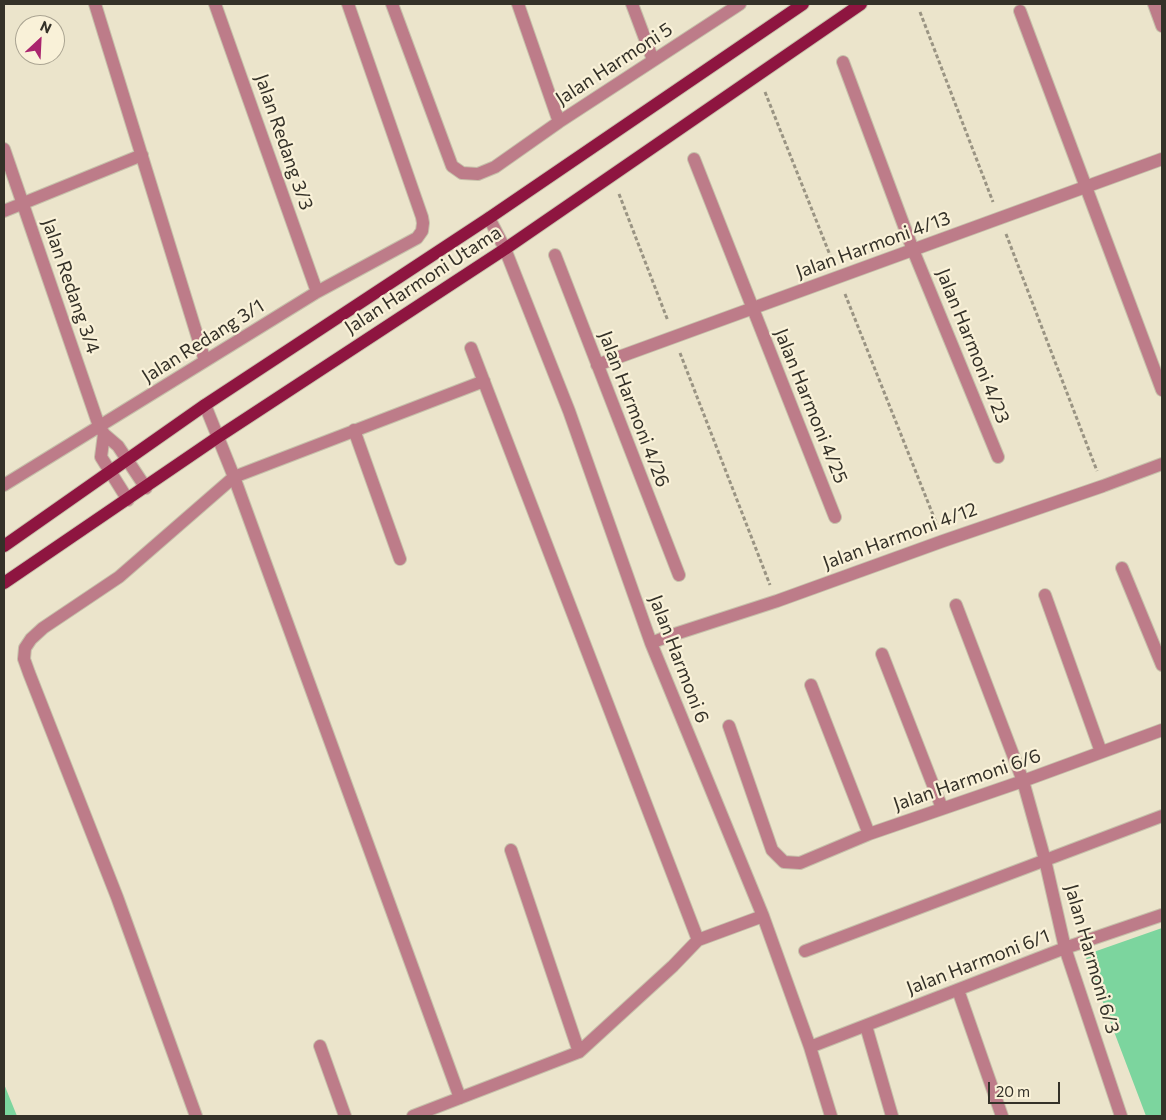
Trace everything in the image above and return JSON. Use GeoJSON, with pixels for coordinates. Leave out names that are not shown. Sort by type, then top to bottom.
{"type":"FeatureCollection","features":[{"type":"Feature","properties":{"kind":"main road","name":"Jalan Harmoni Utama"},"geometry":{"type":"LineString","coordinates":[[4,546],[205,405],[489,218],[803,4]]}},
{"type":"Feature","properties":{"kind":"main road","name":"Jalan Harmoni Utama"},"geometry":{"type":"LineString","coordinates":[[4,583],[146,488],[218,437],[505,249],[861,4]]}},
{"type":"Feature","properties":{"kind":"street"},"geometry":{"type":"LineString","coordinates":[[95,4],[205,362]]}},
{"type":"Feature","properties":{"kind":"street","name":"Jalan Redang 3/3"},"geometry":{"type":"LineString","coordinates":[[215,4],[317,292]]}},
{"type":"Feature","properties":{"kind":"street","name":"Jalan Redang 3/1"},"geometry":{"type":"LineString","coordinates":[[4,484],[102,430],[205,362],[317,292],[417,238],[422,231],[424,223],[348,4]]}},
{"type":"Feature","properties":{"kind":"street","name":"Jalan Harmoni 5"},"geometry":{"type":"LineString","coordinates":[[392,4],[452,166],[462,173],[478,174],[495,167],[559,122],[740,4]]}},
{"type":"Feature","properties":{"kind":"street"},"geometry":{"type":"LineString","coordinates":[[518,4],[559,122]]}},
{"type":"Feature","properties":{"kind":"street"},"geometry":{"type":"LineString","coordinates":[[632,4],[654,60]]}},
{"type":"Feature","properties":{"kind":"street"},"geometry":{"type":"LineString","coordinates":[[1154,4],[1162,26]]}},
{"type":"Feature","properties":{"kind":"street"},"geometry":{"type":"LineString","coordinates":[[1020,11],[1162,390]]}},
{"type":"Feature","properties":{"kind":"street","name":"Jalan Harmoni 4/23"},"geometry":{"type":"LineString","coordinates":[[843,62],[913,250],[998,457]]}},
{"type":"Feature","properties":{"kind":"street","name":"Jalan Redang 3/4"},"geometry":{"type":"LineString","coordinates":[[4,149],[102,430],[101,457],[128,500]]}},
{"type":"Feature","properties":{"kind":"street"},"geometry":{"type":"LineString","coordinates":[[4,211],[142,156]]}},
{"type":"Feature","properties":{"kind":"street","name":"Jalan Harmoni 4/25"},"geometry":{"type":"LineString","coordinates":[[694,159],[835,517]]}},
{"type":"Feature","properties":{"kind":"street","name":"Jalan Harmoni 4/13"},"geometry":{"type":"LineString","coordinates":[[597,365],[1162,159]]}},
{"type":"Feature","properties":{"kind":"street","name":"Jalan Harmoni 6"},"geometry":{"type":"LineString","coordinates":[[489,218],[505,249],[569,411],[651,643],[763,916],[810,1047],[831,1116]]}},
{"type":"Feature","properties":{"kind":"street","name":"Jalan Harmoni 4/26"},"geometry":{"type":"LineString","coordinates":[[556,256],[679,575]]}},
{"type":"Feature","properties":{"kind":"street"},"geometry":{"type":"LineString","coordinates":[[471,348],[698,940]]}},
{"type":"Feature","properties":{"kind":"street"},"geometry":{"type":"LineString","coordinates":[[196,1116],[117,897],[24,659],[25,648],[31,639],[43,628],[119,577],[234,477],[484,381]]}},
{"type":"Feature","properties":{"kind":"street"},"geometry":{"type":"LineString","coordinates":[[205,405],[234,477],[460,1098]]}},
{"type":"Feature","properties":{"kind":"street","name":"Jalan Redang 3/4"},"geometry":{"type":"LineString","coordinates":[[102,430],[118,446],[146,488]]}},
{"type":"Feature","properties":{"kind":"street"},"geometry":{"type":"LineString","coordinates":[[354,430],[400,559]]}},
{"type":"Feature","properties":{"kind":"street","name":"Jalan Harmoni 4/12"},"geometry":{"type":"LineString","coordinates":[[651,643],[776,601],[1162,464]]}},
{"type":"Feature","properties":{"kind":"street"},"geometry":{"type":"LineString","coordinates":[[1122,568],[1162,665]]}},
{"type":"Feature","properties":{"kind":"street"},"geometry":{"type":"LineString","coordinates":[[1045,595],[1102,752]]}},
{"type":"Feature","properties":{"kind":"street","name":"Jalan Harmoni 6/3"},"geometry":{"type":"LineString","coordinates":[[956,605],[1023,781],[1045,860],[1065,948],[1121,1116]]}},
{"type":"Feature","properties":{"kind":"street"},"geometry":{"type":"LineString","coordinates":[[882,654],[942,808]]}},
{"type":"Feature","properties":{"kind":"street"},"geometry":{"type":"LineString","coordinates":[[811,686],[869,834]]}},
{"type":"Feature","properties":{"kind":"street","name":"Jalan Harmoni 6/6"},"geometry":{"type":"LineString","coordinates":[[729,726],[772,850],[784,862],[800,863],[869,834],[1023,781],[1162,730]]}},
{"type":"Feature","properties":{"kind":"street"},"geometry":{"type":"LineString","coordinates":[[805,951],[1162,816]]}},
{"type":"Feature","properties":{"kind":"street"},"geometry":{"type":"LineString","coordinates":[[511,850],[579,1052]]}},
{"type":"Feature","properties":{"kind":"street","name":"Jalan Harmoni 6/1"},"geometry":{"type":"LineString","coordinates":[[810,1047],[1065,948],[1162,915]]}},
{"type":"Feature","properties":{"kind":"street"},"geometry":{"type":"LineString","coordinates":[[413,1116],[579,1052],[673,966],[698,940],[763,916]]}},
{"type":"Feature","properties":{"kind":"street"},"geometry":{"type":"LineString","coordinates":[[958,990],[1002,1116]]}},
{"type":"Feature","properties":{"kind":"street"},"geometry":{"type":"LineString","coordinates":[[866,1026],[892,1116]]}},
{"type":"Feature","properties":{"kind":"street"},"geometry":{"type":"LineString","coordinates":[[320,1046],[345,1116]]}},
{"type":"Feature","properties":{"kind":"path"},"geometry":{"type":"LineString","coordinates":[[920,12],[1098,474]]}},
{"type":"Feature","properties":{"kind":"path"},"geometry":{"type":"LineString","coordinates":[[762,84],[943,541]]}},
{"type":"Feature","properties":{"kind":"path"},"geometry":{"type":"LineString","coordinates":[[619,194],[776,601]]}},
{"type":"Feature","properties":{"kind":"green space"},"geometry":{"type":"Polygon","coordinates":[[[1162,928],[1162,1116],[1146,1116],[1085,955],[1162,928]]]}},
{"type":"Feature","properties":{"kind":"green space"},"geometry":{"type":"Polygon","coordinates":[[[4,1084],[17,1116],[4,1116],[4,1084]]]}}]}
